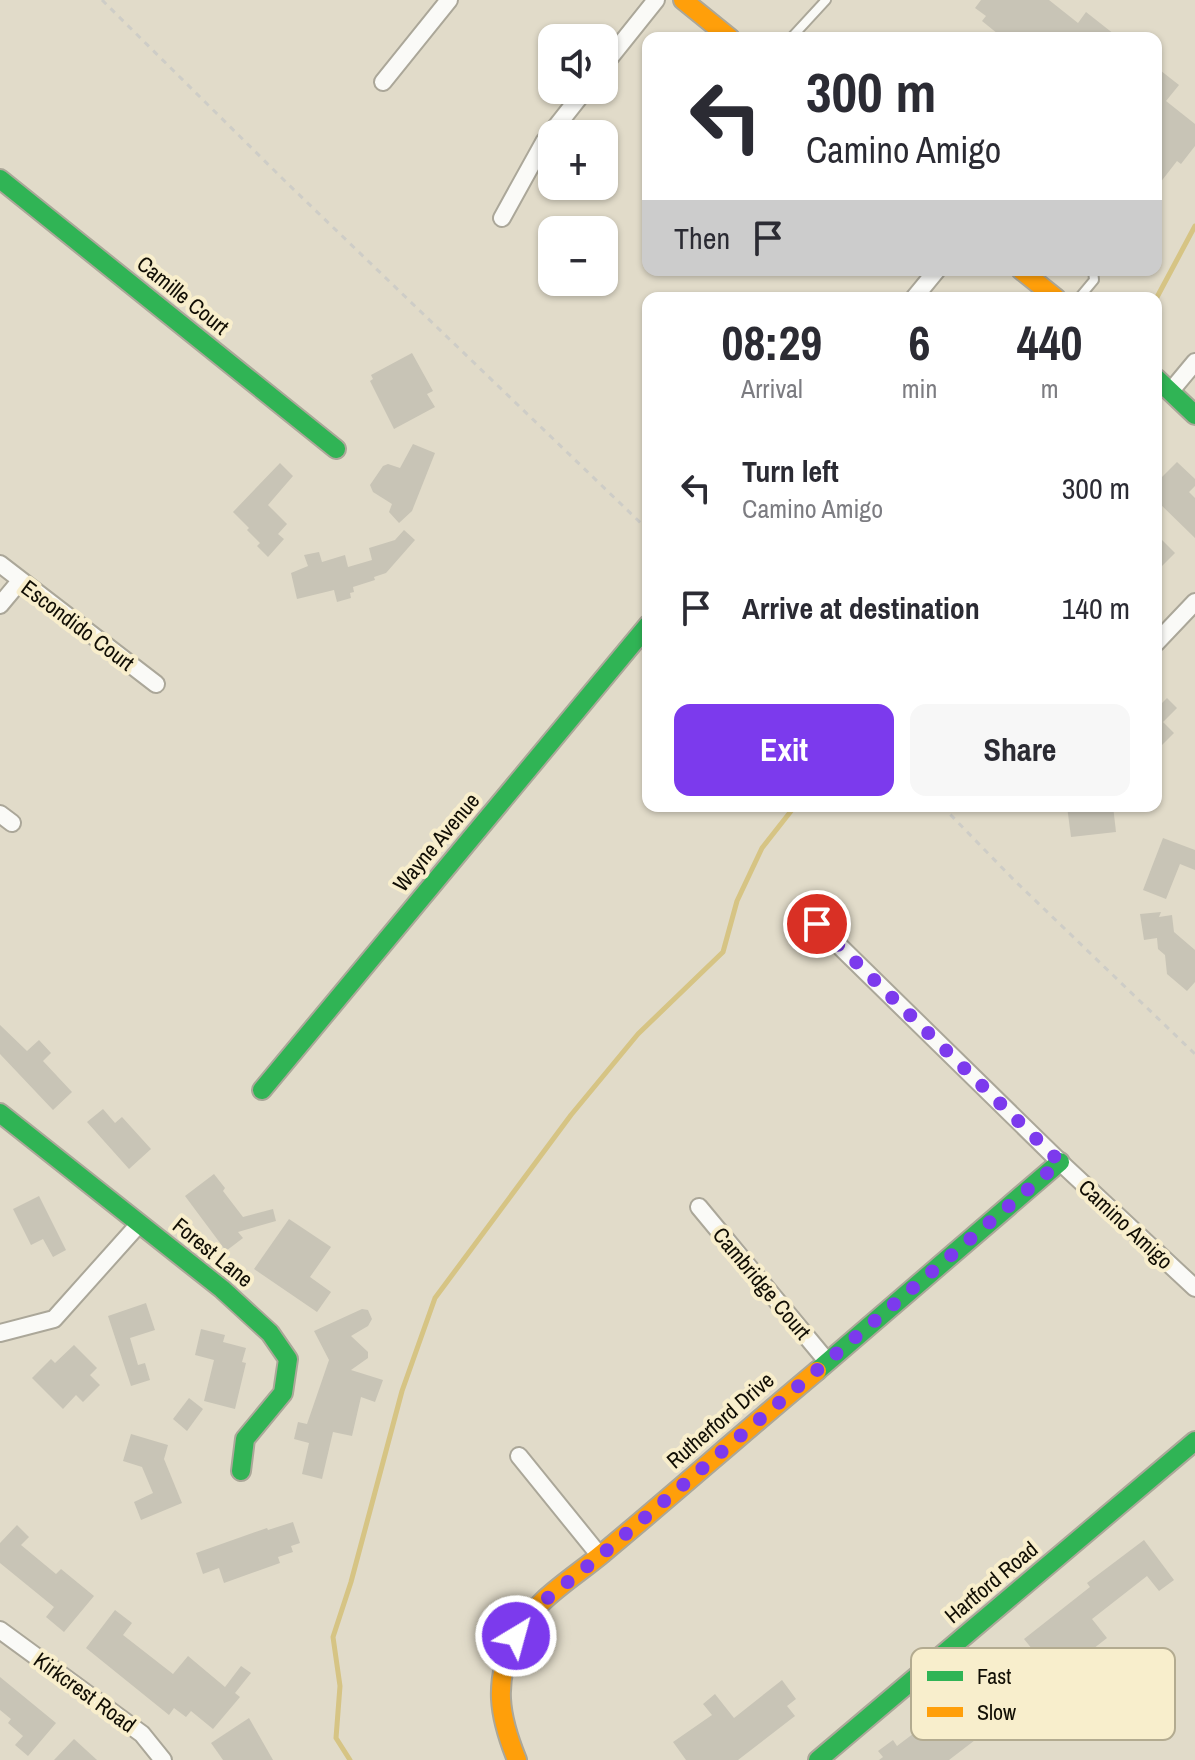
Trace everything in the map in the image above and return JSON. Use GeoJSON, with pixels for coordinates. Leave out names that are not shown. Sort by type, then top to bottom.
{"type":"FeatureCollection","features":[{"type":"Feature","properties":{"kind":"street"},"geometry":{"type":"LineString","coordinates":[[383,82],[449,0]]}},
{"type":"Feature","properties":{"kind":"street"},"geometry":{"type":"LineString","coordinates":[[618,48],[656,0]]}},
{"type":"Feature","properties":{"kind":"street"},"geometry":{"type":"LineString","coordinates":[[683,0],[723,32]]}},
{"type":"Feature","properties":{"kind":"street"},"geometry":{"type":"LineString","coordinates":[[502,218],[544,142],[574,104]]}},
{"type":"Feature","properties":{"kind":"street","name":"Camille Court"},"geometry":{"type":"LineString","coordinates":[[0,179],[336,449]]}},
{"type":"Feature","properties":{"kind":"street"},"geometry":{"type":"LineString","coordinates":[[919,292],[932,276]]}},
{"type":"Feature","properties":{"kind":"street"},"geometry":{"type":"LineString","coordinates":[[1028,276],[1048,292]]}},
{"type":"Feature","properties":{"kind":"street"},"geometry":{"type":"LineString","coordinates":[[1170,392],[1195,362]]}},
{"type":"Feature","properties":{"kind":"street"},"geometry":{"type":"LineString","coordinates":[[1162,384],[1195,415]]}},
{"type":"Feature","properties":{"kind":"street","name":"Escondido Court"},"geometry":{"type":"LineString","coordinates":[[0,564],[156,684]]}},
{"type":"Feature","properties":{"kind":"street"},"geometry":{"type":"LineString","coordinates":[[0,605],[20,581]]}},
{"type":"Feature","properties":{"kind":"street"},"geometry":{"type":"LineString","coordinates":[[1162,637],[1195,602]]}},
{"type":"Feature","properties":{"kind":"street","name":"Wayne Avenue"},"geometry":{"type":"LineString","coordinates":[[262,1090],[642,632]]}},
{"type":"Feature","properties":{"kind":"street","name":"Camino Amigo"},"geometry":{"type":"LineString","coordinates":[[817,924],[1060,1162],[1195,1288]]}},
{"type":"Feature","properties":{"kind":"street","name":"Forest Lane"},"geometry":{"type":"LineString","coordinates":[[0,1113],[241,1306],[270,1333],[288,1359],[283,1393],[245,1439],[241,1471]]}},
{"type":"Feature","properties":{"kind":"street","name":"Rutherford Drive"},"geometry":{"type":"LineString","coordinates":[[517,1760],[500,1700],[504,1668],[516,1636],[534,1609],[1060,1162]]}},
{"type":"Feature","properties":{"kind":"street","name":"Cambridge Court"},"geometry":{"type":"LineString","coordinates":[[699,1207],[826,1360]]}},
{"type":"Feature","properties":{"kind":"street"},"geometry":{"type":"LineString","coordinates":[[0,1333],[54,1319],[139,1224]]}},
{"type":"Feature","properties":{"kind":"street","name":"Hartford Road"},"geometry":{"type":"LineString","coordinates":[[950,1648],[1195,1441]]}},
{"type":"Feature","properties":{"kind":"street"},"geometry":{"type":"LineString","coordinates":[[519,1456],[600,1556]]}},
{"type":"Feature","properties":{"kind":"street","name":"Kirkcrest Road"},"geometry":{"type":"LineString","coordinates":[[2,1636],[142,1734],[163,1760]]}},
{"type":"Feature","properties":{"kind":"street","name":"Hartford Road"},"geometry":{"type":"LineString","coordinates":[[818,1760],[911,1681]]}},
{"type":"Feature","properties":{"kind":"lane"},"geometry":{"type":"LineString","coordinates":[[797,32],[826,0]]}},
{"type":"Feature","properties":{"kind":"path"},"geometry":{"type":"LineString","coordinates":[[102,0],[288,184],[642,524]]}},
{"type":"Feature","properties":{"kind":"path"},"geometry":{"type":"LineString","coordinates":[[948,812],[1195,1054]]}},
{"type":"Feature","properties":{"kind":"building"},"geometry":{"type":"Polygon","coordinates":[[[981,0],[1049,0],[1078,23],[1086,12],[1111,32],[996,32],[982,21],[986,16],[975,8],[981,0]]]}},
{"type":"Feature","properties":{"kind":"building"},"geometry":{"type":"Polygon","coordinates":[[[1162,72],[1179,85],[1166,101],[1195,124],[1195,146],[1181,164],[1177,161],[1162,180],[1162,72]]]}},
{"type":"Feature","properties":{"kind":"building"},"geometry":{"type":"Polygon","coordinates":[[[412,353],[433,391],[427,394],[435,407],[394,429],[370,381],[373,379],[371,375],[412,353]]]}},
{"type":"Feature","properties":{"kind":"building"},"geometry":{"type":"Polygon","coordinates":[[[413,444],[435,453],[412,511],[399,523],[389,512],[392,504],[373,492],[370,485],[383,466],[388,464],[400,468],[413,444]]]}},
{"type":"Feature","properties":{"kind":"building"},"geometry":{"type":"Polygon","coordinates":[[[1177,462],[1195,479],[1195,486],[1189,492],[1195,498],[1195,538],[1162,506],[1162,477],[1177,462]]]}},
{"type":"Feature","properties":{"kind":"building"},"geometry":{"type":"Polygon","coordinates":[[[280,463],[293,476],[268,505],[287,524],[278,534],[284,539],[268,557],[257,546],[260,543],[247,530],[249,528],[233,512],[280,463]]]}},
{"type":"Feature","properties":{"kind":"building"},"geometry":{"type":"Polygon","coordinates":[[[404,530],[415,540],[386,573],[353,587],[351,598],[337,602],[334,590],[297,599],[291,573],[308,566],[304,555],[319,552],[322,562],[345,555],[348,567],[372,560],[369,548],[395,540],[404,530]]]}},
{"type":"Feature","properties":{"kind":"building"},"geometry":{"type":"Polygon","coordinates":[[[1162,540],[1175,553],[1162,566],[1162,540]]]}},
{"type":"Feature","properties":{"kind":"building"},"geometry":{"type":"Polygon","coordinates":[[[1167,698],[1177,708],[1163,722],[1174,733],[1162,745],[1162,703],[1167,698]]]}},
{"type":"Feature","properties":{"kind":"building"},"geometry":{"type":"Polygon","coordinates":[[[1068,812],[1114,812],[1116,832],[1071,837],[1068,812]]]}},
{"type":"Feature","properties":{"kind":"building"},"geometry":{"type":"Polygon","coordinates":[[[1163,838],[1195,850],[1195,870],[1180,864],[1166,899],[1143,890],[1163,838]]]}},
{"type":"Feature","properties":{"kind":"building"},"geometry":{"type":"Polygon","coordinates":[[[1161,912],[1159,917],[1172,915],[1174,932],[1195,950],[1195,982],[1187,991],[1167,974],[1165,955],[1158,949],[1157,938],[1144,940],[1140,914],[1161,912]]]}},
{"type":"Feature","properties":{"kind":"building"},"geometry":{"type":"Polygon","coordinates":[[[0,1025],[27,1051],[39,1040],[51,1053],[43,1061],[72,1092],[53,1110],[0,1054],[0,1025]]]}},
{"type":"Feature","properties":{"kind":"building"},"geometry":{"type":"Polygon","coordinates":[[[103,1109],[115,1123],[122,1117],[151,1149],[129,1169],[87,1122],[103,1109]]]}},
{"type":"Feature","properties":{"kind":"building"},"geometry":{"type":"Polygon","coordinates":[[[214,1174],[243,1217],[273,1209],[276,1221],[238,1232],[243,1238],[226,1251],[185,1196],[214,1174]]]}},
{"type":"Feature","properties":{"kind":"building"},"geometry":{"type":"Polygon","coordinates":[[[39,1196],[66,1250],[53,1257],[43,1239],[31,1245],[13,1209],[39,1196]]]}},
{"type":"Feature","properties":{"kind":"building"},"geometry":{"type":"Polygon","coordinates":[[[289,1219],[331,1247],[310,1277],[331,1292],[317,1312],[254,1269],[289,1219]]]}},
{"type":"Feature","properties":{"kind":"building"},"geometry":{"type":"Polygon","coordinates":[[[146,1303],[155,1330],[130,1338],[138,1365],[145,1363],[150,1380],[131,1386],[108,1316],[146,1303]]]}},
{"type":"Feature","properties":{"kind":"building"},"geometry":{"type":"Polygon","coordinates":[[[362,1309],[368,1310],[372,1319],[368,1326],[351,1336],[368,1352],[368,1358],[351,1370],[383,1380],[375,1402],[361,1397],[352,1436],[333,1432],[322,1479],[302,1474],[309,1443],[294,1439],[298,1422],[307,1424],[329,1360],[314,1331],[362,1309]]]}},
{"type":"Feature","properties":{"kind":"building"},"geometry":{"type":"Polygon","coordinates":[[[201,1329],[225,1335],[223,1342],[246,1348],[242,1362],[246,1363],[235,1409],[204,1401],[214,1360],[195,1355],[201,1329]]]}},
{"type":"Feature","properties":{"kind":"building"},"geometry":{"type":"Polygon","coordinates":[[[74,1345],[97,1368],[90,1375],[100,1385],[83,1402],[76,1395],[63,1409],[32,1378],[51,1359],[55,1363],[74,1345]]]}},
{"type":"Feature","properties":{"kind":"building"},"geometry":{"type":"Polygon","coordinates":[[[189,1398],[203,1409],[187,1431],[173,1419],[189,1398]]]}},
{"type":"Feature","properties":{"kind":"building"},"geometry":{"type":"Polygon","coordinates":[[[131,1434],[168,1445],[164,1459],[182,1503],[141,1520],[134,1502],[153,1493],[142,1467],[123,1461],[131,1434]]]}},
{"type":"Feature","properties":{"kind":"building"},"geometry":{"type":"Polygon","coordinates":[[[293,1522],[300,1543],[291,1546],[293,1552],[278,1557],[280,1563],[224,1583],[219,1568],[203,1574],[196,1553],[293,1522]]]}},
{"type":"Feature","properties":{"kind":"building"},"geometry":{"type":"Polygon","coordinates":[[[17,1525],[29,1537],[21,1545],[56,1574],[61,1569],[94,1596],[64,1632],[46,1617],[54,1607],[0,1563],[0,1543],[17,1525]]]}},
{"type":"Feature","properties":{"kind":"building"},"geometry":{"type":"Polygon","coordinates":[[[1144,1540],[1174,1580],[1159,1591],[1147,1576],[1092,1619],[1107,1638],[1094,1648],[1031,1648],[1024,1639],[1090,1587],[1087,1583],[1144,1540]]]}},
{"type":"Feature","properties":{"kind":"building"},"geometry":{"type":"Polygon","coordinates":[[[115,1610],[132,1623],[123,1635],[173,1674],[188,1656],[225,1687],[241,1666],[251,1673],[235,1693],[240,1697],[213,1729],[191,1711],[186,1717],[174,1708],[169,1715],[86,1648],[115,1610]]]}},
{"type":"Feature","properties":{"kind":"building"},"geometry":{"type":"Polygon","coordinates":[[[0,1677],[56,1723],[28,1756],[15,1745],[23,1736],[8,1723],[11,1719],[0,1710],[0,1677]]]}},
{"type":"Feature","properties":{"kind":"building"},"geometry":{"type":"Polygon","coordinates":[[[782,1680],[796,1699],[787,1706],[795,1716],[738,1760],[686,1760],[673,1742],[712,1715],[703,1704],[715,1694],[734,1718],[782,1680]]]}},
{"type":"Feature","properties":{"kind":"building"},"geometry":{"type":"Polygon","coordinates":[[[249,1718],[273,1760],[223,1760],[211,1743],[249,1718]]]}},
{"type":"Feature","properties":{"kind":"building"},"geometry":{"type":"Polygon","coordinates":[[[911,1735],[911,1740],[975,1740],[949,1760],[879,1760],[883,1757],[878,1751],[893,1740],[897,1746],[911,1735]]]}},
{"type":"Feature","properties":{"kind":"building"},"geometry":{"type":"Polygon","coordinates":[[[74,1739],[97,1760],[54,1760],[74,1739]]]}},
{"type":"Feature","properties":{"kind":"waterway"},"geometry":{"type":"LineString","coordinates":[[1160,292],[1195,226]]}},
{"type":"Feature","properties":{"kind":"waterway"},"geometry":{"type":"LineString","coordinates":[[350,1760],[336,1738],[340,1686],[333,1637],[351,1582],[402,1391],[435,1298],[571,1115],[638,1034],[723,952],[737,901],[762,848],[790,812]]}},
{"type":"Feature","properties":{"kind":"traffic: fast"},"geometry":{"type":"LineString","coordinates":[[0,179],[336,449]]}},
{"type":"Feature","properties":{"kind":"traffic: fast"},"geometry":{"type":"LineString","coordinates":[[1162,384],[1195,415]]}},
{"type":"Feature","properties":{"kind":"traffic: fast"},"geometry":{"type":"LineString","coordinates":[[262,1090],[642,632]]}},
{"type":"Feature","properties":{"kind":"traffic: fast"},"geometry":{"type":"LineString","coordinates":[[0,1113],[222,1289],[270,1333],[288,1359],[283,1393],[245,1439],[241,1471]]}},
{"type":"Feature","properties":{"kind":"traffic: fast"},"geometry":{"type":"LineString","coordinates":[[817,1371],[1060,1162]]}},
{"type":"Feature","properties":{"kind":"traffic: fast"},"geometry":{"type":"LineString","coordinates":[[950,1648],[1195,1441]]}},
{"type":"Feature","properties":{"kind":"traffic: fast"},"geometry":{"type":"LineString","coordinates":[[818,1760],[911,1681]]}},
{"type":"Feature","properties":{"kind":"traffic: slow"},"geometry":{"type":"LineString","coordinates":[[683,0],[723,32]]}},
{"type":"Feature","properties":{"kind":"traffic: slow"},"geometry":{"type":"LineString","coordinates":[[1028,276],[1048,292]]}},
{"type":"Feature","properties":{"kind":"traffic: slow"},"geometry":{"type":"LineString","coordinates":[[517,1760],[506,1729],[501,1684],[508,1653],[532,1612],[817,1371]]}},
{"type":"Feature","properties":{"kind":"route"},"geometry":{"type":"LineString","coordinates":[[516,1636],[534,1609],[1060,1162],[817,924]]}}]}
